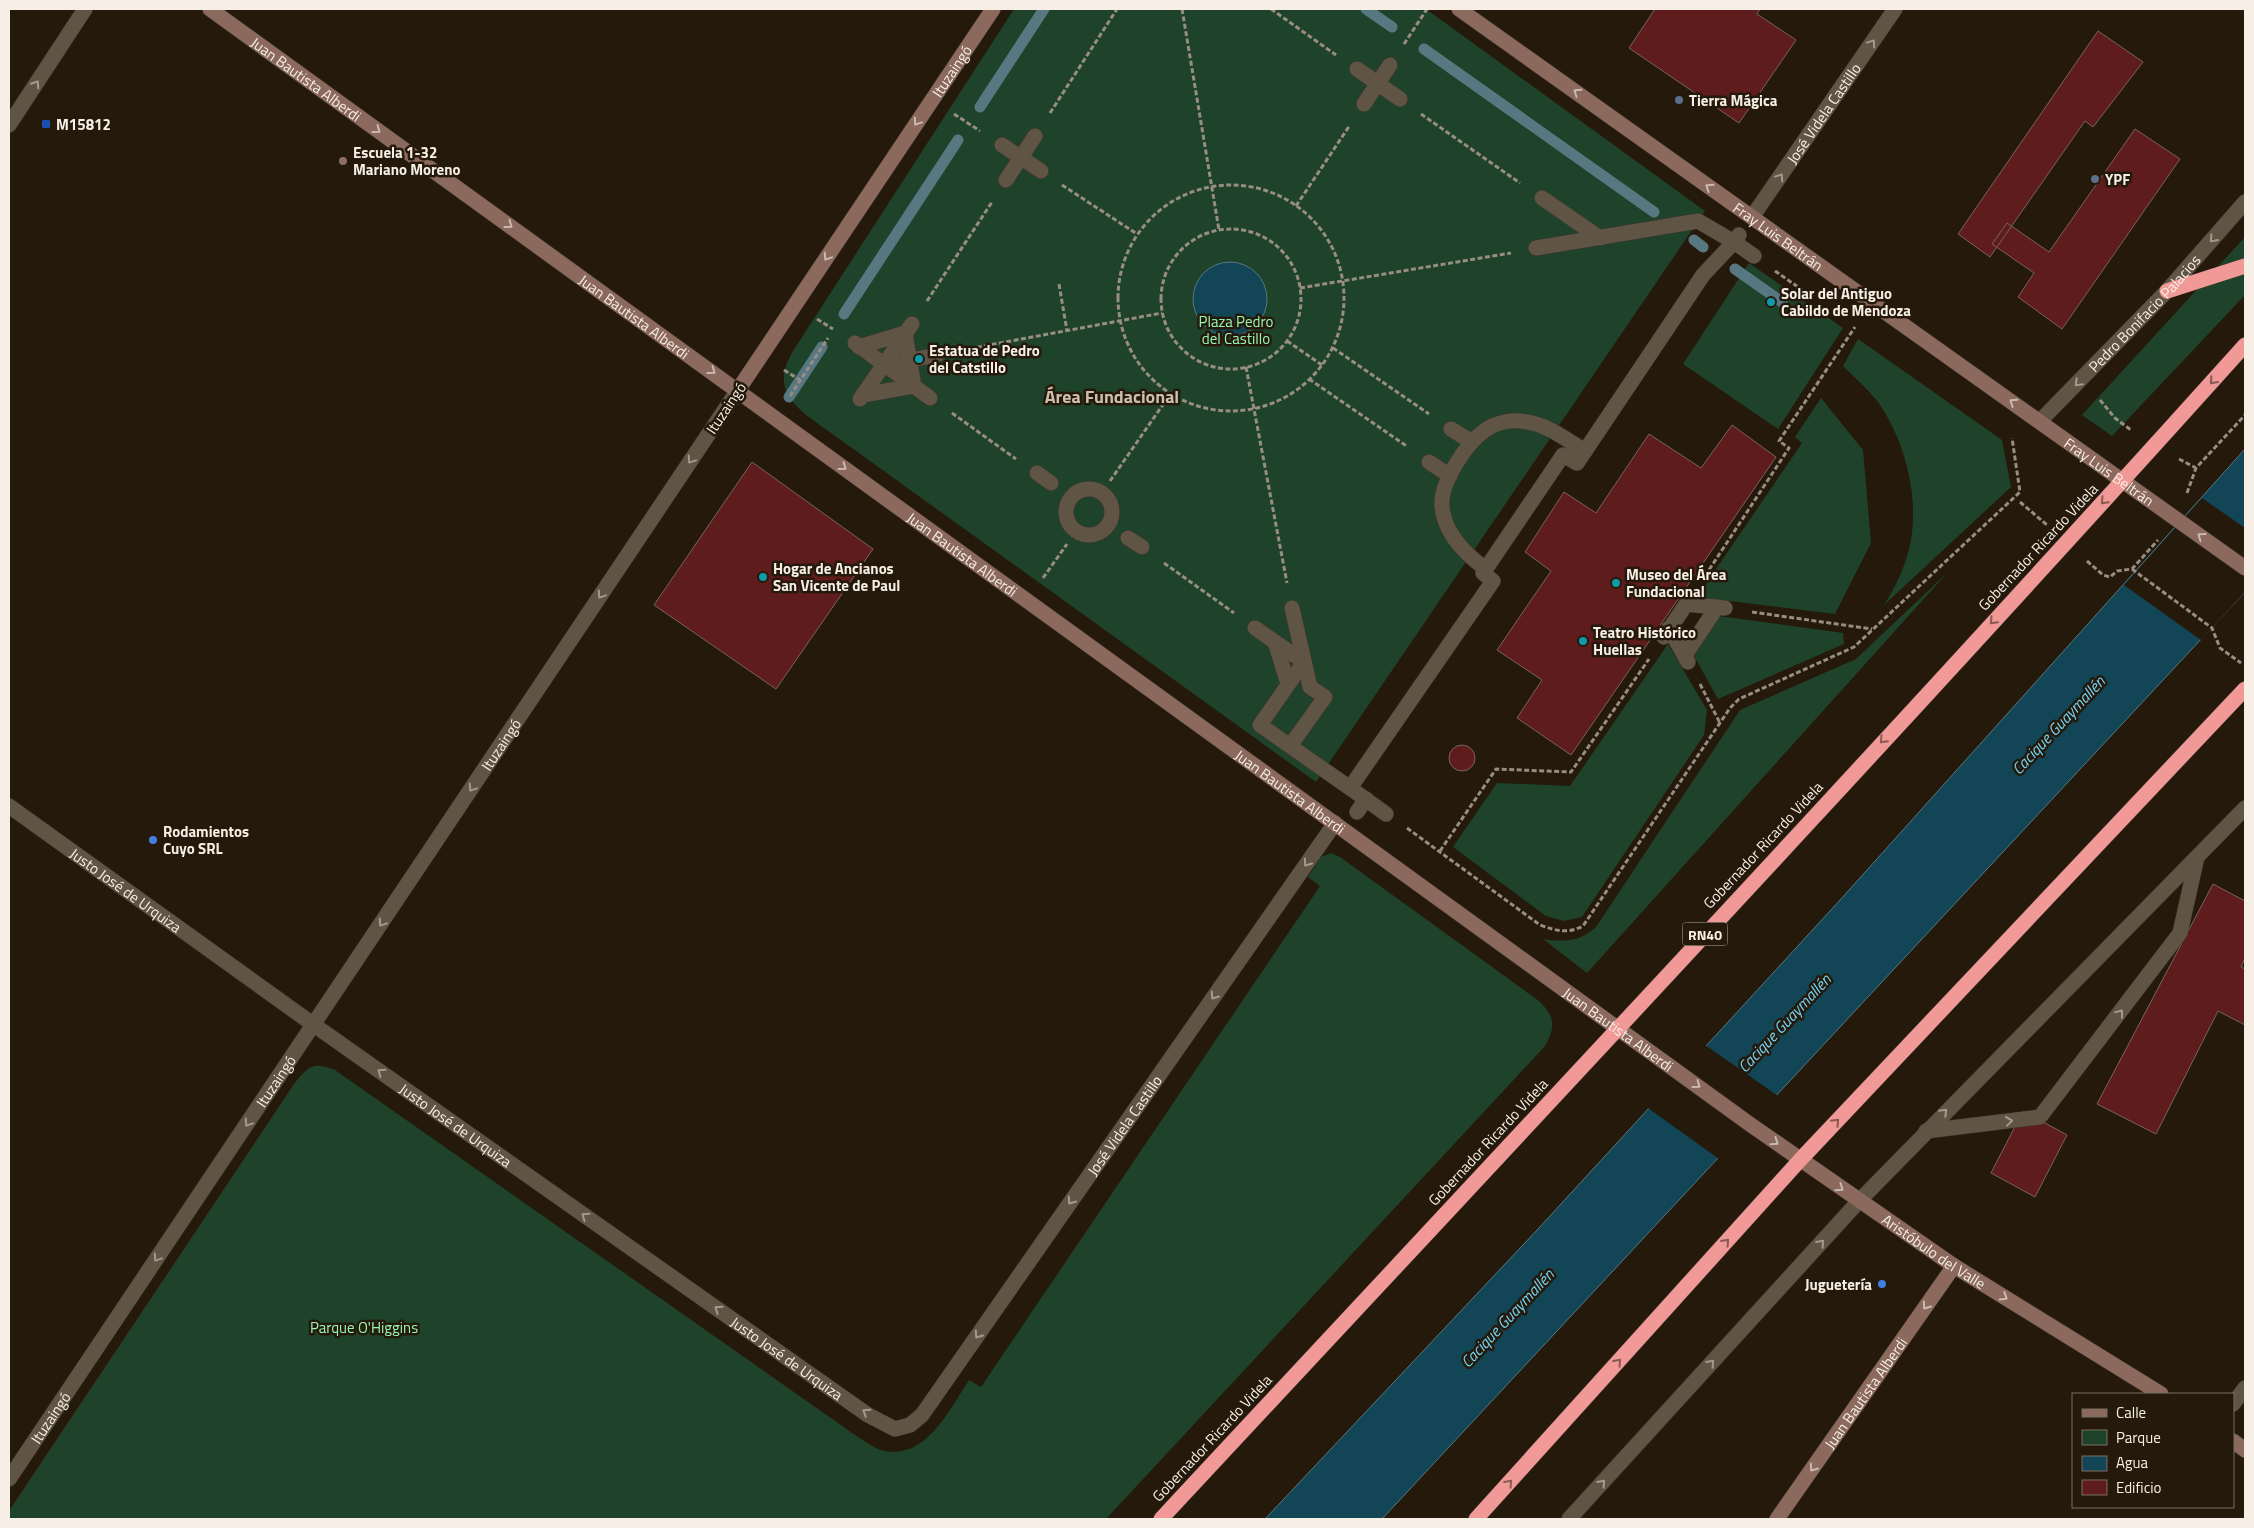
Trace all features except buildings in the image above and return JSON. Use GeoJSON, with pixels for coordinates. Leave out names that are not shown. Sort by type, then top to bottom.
{"type":"FeatureCollection","features":[{"type":"Feature","properties":{"kind":"highway"},"geometry":{"type":"LineString","coordinates":[[2167,291],[2245,266]]}},
{"type":"Feature","properties":{"kind":"highway","name":"Gobernador Ricardo Videla"},"geometry":{"type":"LineString","coordinates":[[1161,1519],[1619,1027],[2245,345]]}},
{"type":"Feature","properties":{"kind":"highway"},"geometry":{"type":"LineString","coordinates":[[1476,1519],[1800,1160],[2245,689]]}},
{"type":"Feature","properties":{"kind":"street"},"geometry":{"type":"LineString","coordinates":[[9,125],[85,9]]}},
{"type":"Feature","properties":{"kind":"street","name":"Juan Bautista Alberdi"},"geometry":{"type":"LineString","coordinates":[[210,9],[1619,1027],[1714,1098]]}},
{"type":"Feature","properties":{"kind":"street","name":"Ituzaingó"},"geometry":{"type":"LineString","coordinates":[[9,1479],[992,9]]}},
{"type":"Feature","properties":{"kind":"street","name":"Fray Luis Beltrán"},"geometry":{"type":"LineString","coordinates":[[1459,9],[2245,568]]}},
{"type":"Feature","properties":{"kind":"street","name":"José Videla Castillo"},"geometry":{"type":"LineString","coordinates":[[1752,217],[1895,9]]}},
{"type":"Feature","properties":{"kind":"street"},"geometry":{"type":"LineString","coordinates":[[1364,104],[1390,65]]}},
{"type":"Feature","properties":{"kind":"street"},"geometry":{"type":"LineString","coordinates":[[1357,69],[1400,99]]}},
{"type":"Feature","properties":{"kind":"street"},"geometry":{"type":"LineString","coordinates":[[1006,180],[1034,136]]}},
{"type":"Feature","properties":{"kind":"street"},"geometry":{"type":"LineString","coordinates":[[1002,145],[1041,171]]}},
{"type":"Feature","properties":{"kind":"street"},"geometry":{"type":"LineString","coordinates":[[1542,198],[1600,238]]}},
{"type":"Feature","properties":{"kind":"street","name":"Pedro Bonifacio Palacios"},"geometry":{"type":"LineString","coordinates":[[2040,421],[2167,291],[2245,202]]}},
{"type":"Feature","properties":{"kind":"street"},"geometry":{"type":"LineString","coordinates":[[1536,248],[1698,221],[1736,239],[1754,256]]}},
{"type":"Feature","properties":{"kind":"street"},"geometry":{"type":"LineString","coordinates":[[1350,788],[1493,581],[1483,574],[1563,454],[1577,463],[1703,275],[1736,239]]}},
{"type":"Feature","properties":{"kind":"street"},"geometry":{"type":"LineString","coordinates":[[908,329],[857,345],[930,398]]}},
{"type":"Feature","properties":{"kind":"street"},"geometry":{"type":"LineString","coordinates":[[908,329],[914,386]]}},
{"type":"Feature","properties":{"kind":"street"},"geometry":{"type":"LineString","coordinates":[[908,329],[861,397],[914,386]]}},
{"type":"Feature","properties":{"kind":"street"},"geometry":{"type":"LineString","coordinates":[[884,364],[936,355]]}},
{"type":"Feature","properties":{"kind":"street"},"geometry":{"type":"LineString","coordinates":[[1486,569],[1463,550],[1452,536],[1442,506],[1443,491],[1450,476],[1472,442],[1496,424],[1511,421],[1528,422],[1555,433],[1585,451]]}},
{"type":"Feature","properties":{"kind":"street"},"geometry":{"type":"LineString","coordinates":[[1451,428],[1472,442]]}},
{"type":"Feature","properties":{"kind":"street"},"geometry":{"type":"LineString","coordinates":[[1429,462],[1450,476]]}},
{"type":"Feature","properties":{"kind":"street"},"geometry":{"type":"LineString","coordinates":[[1037,473],[1060,490],[1106,487],[1119,531],[1142,547]]}},
{"type":"Feature","properties":{"kind":"street"},"geometry":{"type":"LineString","coordinates":[[1060,490],[1066,520],[1075,531],[1084,535],[1119,531]]}},
{"type":"Feature","properties":{"kind":"street"},"geometry":{"type":"LineString","coordinates":[[1067,544],[1075,531]]}},
{"type":"Feature","properties":{"kind":"street"},"geometry":{"type":"LineString","coordinates":[[1688,600],[1721,607],[1687,659],[1666,632],[1688,600]]}},
{"type":"Feature","properties":{"kind":"street"},"geometry":{"type":"LineString","coordinates":[[1290,746],[1325,696],[1310,686],[1292,608]]}},
{"type":"Feature","properties":{"kind":"street"},"geometry":{"type":"LineString","coordinates":[[1255,628],[1304,662]]}},
{"type":"Feature","properties":{"kind":"street"},"geometry":{"type":"LineString","coordinates":[[1275,642],[1288,684]]}},
{"type":"Feature","properties":{"kind":"street"},"geometry":{"type":"LineString","coordinates":[[1304,662],[1260,725],[1386,814]]}},
{"type":"Feature","properties":{"kind":"street"},"geometry":{"type":"LineString","coordinates":[[1357,812],[1366,799]]}},
{"type":"Feature","properties":{"kind":"street","name":"Justo José de Urquiza"},"geometry":{"type":"LineString","coordinates":[[9,806],[314,1025],[868,1415],[895,1429],[910,1425]]}},
{"type":"Feature","properties":{"kind":"street"},"geometry":{"type":"LineString","coordinates":[[1569,1519],[1859,1201],[2245,808]]}},
{"type":"Feature","properties":{"kind":"street","name":"José Videla Castillo"},"geometry":{"type":"LineString","coordinates":[[910,1425],[922,1416],[1335,823]]}},
{"type":"Feature","properties":{"kind":"street"},"geometry":{"type":"LineString","coordinates":[[1926,1131],[2040,1117],[2180,934],[2197,857]]}},
{"type":"Feature","properties":{"kind":"street","name":"Aristóbulo del Valle"},"geometry":{"type":"LineString","coordinates":[[1714,1098],[1954,1266],[2159,1393]]}},
{"type":"Feature","properties":{"kind":"street","name":"Juan Bautista Alberdi"},"geometry":{"type":"LineString","coordinates":[[1777,1519],[1954,1266]]}},
{"type":"Feature","properties":{"kind":"street"},"geometry":{"type":"LineString","coordinates":[[2234,1403],[2245,1388]]}},
{"type":"Feature","properties":{"kind":"street"},"geometry":{"type":"LineString","coordinates":[[2234,1442],[2245,1450]]}},
{"type":"Feature","properties":{"kind":"path"},"geometry":{"type":"LineString","coordinates":[[1034,136],[1117,9]]}},
{"type":"Feature","properties":{"kind":"path"},"geometry":{"type":"LineString","coordinates":[[1182,9],[1219,230]]}},
{"type":"Feature","properties":{"kind":"path"},"geometry":{"type":"LineString","coordinates":[[1271,9],[1357,69]]}},
{"type":"Feature","properties":{"kind":"path"},"geometry":{"type":"LineString","coordinates":[[1390,65],[1427,9]]}},
{"type":"Feature","properties":{"kind":"path"},"geometry":{"type":"LineString","coordinates":[[1400,99],[1542,198]]}},
{"type":"Feature","properties":{"kind":"path"},"geometry":{"type":"LineString","coordinates":[[1296,206],[1364,104]]}},
{"type":"Feature","properties":{"kind":"path"},"geometry":{"type":"LineString","coordinates":[[948,110],[1002,145]]}},
{"type":"Feature","properties":{"kind":"path"},"geometry":{"type":"LineString","coordinates":[[1041,171],[1137,234]]}},
{"type":"Feature","properties":{"kind":"path"},"geometry":{"type":"LineString","coordinates":[[908,329],[1006,180]]}},
{"type":"Feature","properties":{"kind":"path"},"geometry":{"type":"LineString","coordinates":[[1234,185],[1256,188],[1277,195],[1296,206],[1314,222],[1328,240],[1337,261],[1342,281],[1344,306],[1333,348],[1310,380],[1284,398],[1254,409],[1228,410],[1202,407],[1171,393],[1153,380],[1138,363],[1128,344],[1121,321],[1118,300],[1120,277],[1127,254],[1137,234],[1152,216],[1170,203],[1190,193],[1212,187],[1234,185]]}},
{"type":"Feature","properties":{"kind":"path"},"geometry":{"type":"LineString","coordinates":[[1219,230],[1244,230],[1269,240],[1288,258],[1295,269],[1300,288],[1301,309],[1297,322],[1287,341],[1269,358],[1246,367],[1220,368],[1204,364],[1177,343],[1162,313],[1163,279],[1170,264],[1193,239],[1219,230]]}},
{"type":"Feature","properties":{"kind":"path"},"geometry":{"type":"LineString","coordinates":[[1300,288],[1536,248]]}},
{"type":"Feature","properties":{"kind":"path"},"geometry":{"type":"LineString","coordinates":[[1754,256],[1816,300]]}},
{"type":"Feature","properties":{"kind":"path"},"geometry":{"type":"LineString","coordinates":[[1059,284],[1067,331]]}},
{"type":"Feature","properties":{"kind":"path"},"geometry":{"type":"LineString","coordinates":[[936,355],[1162,313]]}},
{"type":"Feature","properties":{"kind":"path"},"geometry":{"type":"LineString","coordinates":[[1847,321],[1863,332]]}},
{"type":"Feature","properties":{"kind":"path"},"geometry":{"type":"LineString","coordinates":[[1688,600],[1789,448],[1779,441],[1855,327]]}},
{"type":"Feature","properties":{"kind":"path"},"geometry":{"type":"LineString","coordinates":[[789,397],[834,329]]}},
{"type":"Feature","properties":{"kind":"path"},"geometry":{"type":"LineString","coordinates":[[1287,341],[1322,364]]}},
{"type":"Feature","properties":{"kind":"path"},"geometry":{"type":"LineString","coordinates":[[1333,348],[1451,428]]}},
{"type":"Feature","properties":{"kind":"path"},"geometry":{"type":"LineString","coordinates":[[1246,367],[1292,608]]}},
{"type":"Feature","properties":{"kind":"path"},"geometry":{"type":"LineString","coordinates":[[784,369],[800,380]]}},
{"type":"Feature","properties":{"kind":"path"},"geometry":{"type":"LineString","coordinates":[[1310,380],[1429,462]]}},
{"type":"Feature","properties":{"kind":"path"},"geometry":{"type":"LineString","coordinates":[[1106,487],[1171,393]]}},
{"type":"Feature","properties":{"kind":"path"},"geometry":{"type":"LineString","coordinates":[[930,398],[1037,473]]}},
{"type":"Feature","properties":{"kind":"path"},"geometry":{"type":"LineString","coordinates":[[2190,496],[2186,492],[2196,468],[2245,415]]}},
{"type":"Feature","properties":{"kind":"path"},"geometry":{"type":"LineString","coordinates":[[1386,814],[1440,851],[1540,925],[1556,931],[1570,932],[1584,926],[1720,724],[1739,699],[1854,647],[2020,492],[2013,438],[2005,433]]}},
{"type":"Feature","properties":{"kind":"path"},"geometry":{"type":"LineString","coordinates":[[1039,583],[1067,544]]}},
{"type":"Feature","properties":{"kind":"path"},"geometry":{"type":"LineString","coordinates":[[1142,547],[1255,628]]}},
{"type":"Feature","properties":{"kind":"path"},"geometry":{"type":"LineString","coordinates":[[2132,569],[2212,628],[2220,648],[2245,666]]}},
{"type":"Feature","properties":{"kind":"path"},"geometry":{"type":"LineString","coordinates":[[1721,607],[1872,629]]}},
{"type":"Feature","properties":{"kind":"path"},"geometry":{"type":"LineString","coordinates":[[1440,851],[1496,770],[1571,772],[1666,632]]}},
{"type":"Feature","properties":{"kind":"path"},"geometry":{"type":"LineString","coordinates":[[1687,659],[1720,724]]}},
{"type":"Feature","properties":{"kind":"green space","name":"Plaza Pedro del Castillo"},"geometry":{"type":"Polygon","coordinates":[[[1014,9],[1426,9],[1705,211],[1316,782],[806,415],[792,400],[784,386],[785,370],[793,351],[1014,9]]]}},
{"type":"Feature","properties":{"kind":"green space"},"geometry":{"type":"Polygon","coordinates":[[[2245,237],[2245,295],[2112,436],[2082,415],[2245,237]]]}},
{"type":"Feature","properties":{"kind":"green space"},"geometry":{"type":"Polygon","coordinates":[[[1749,263],[1843,328],[1778,429],[1683,364],[1749,263]]]}},
{"type":"Feature","properties":{"kind":"green space"},"geometry":{"type":"Polygon","coordinates":[[[1858,339],[2002,440],[2011,487],[1884,605],[1900,576],[1906,560],[1913,527],[1913,508],[1908,470],[1903,452],[1888,417],[1874,397],[1843,366],[1858,339]]]}},
{"type":"Feature","properties":{"kind":"green space"},"geometry":{"type":"Polygon","coordinates":[[[1821,398],[1863,450],[1871,543],[1835,614],[1697,597],[1802,443],[1795,437],[1821,398]]]}},
{"type":"Feature","properties":{"kind":"green space"},"geometry":{"type":"Polygon","coordinates":[[[1948,572],[1587,973],[1543,939],[1571,940],[1584,936],[1596,927],[1740,710],[1856,659],[1948,572]]]}},
{"type":"Feature","properties":{"kind":"green space"},"geometry":{"type":"Polygon","coordinates":[[[1719,616],[1843,633],[1844,644],[1718,699],[1694,656],[1719,616]]]}},
{"type":"Feature","properties":{"kind":"green space"},"geometry":{"type":"Polygon","coordinates":[[[1668,644],[1707,710],[1704,735],[1582,917],[1564,921],[1546,916],[1453,847],[1497,783],[1570,786],[1668,644]]]}},
{"type":"Feature","properties":{"kind":"green space","name":"Parque O'Higgins"},"geometry":{"type":"Polygon","coordinates":[[[1331,853],[1340,857],[1539,1001],[1551,1017],[1551,1033],[1545,1046],[1106,1519],[9,1519],[9,1511],[294,1084],[307,1069],[316,1066],[335,1070],[858,1437],[878,1449],[894,1452],[909,1449],[922,1442],[933,1432],[953,1406],[969,1380],[981,1387],[1320,886],[1308,877],[1321,857],[1331,853]]]}},
{"type":"Feature","properties":{"kind":"water"},"geometry":{"type":"Polygon","coordinates":[[[1230,262],[1251,268],[1261,278],[1267,299],[1261,320],[1251,330],[1230,336],[1209,330],[1199,320],[1193,299],[1199,278],[1209,268],[1230,262]]]}},
{"type":"Feature","properties":{"kind":"water","name":"Cacique Guaymallén"},"geometry":{"type":"Polygon","coordinates":[[[2245,449],[2245,592],[1382,1519],[1265,1519],[1538,1229],[1841,899],[2245,449]]]}},
{"type":"Feature","properties":{"kind":"pier"},"geometry":{"type":"Polygon","coordinates":[[[2202,498],[2245,528],[2245,592],[2201,640],[2124,585],[2202,498]]]}},
{"type":"Feature","properties":{"kind":"pier"},"geometry":{"type":"Polygon","coordinates":[[[1705,1045],[1778,1096],[1719,1159],[1648,1108],[1705,1045]]]}},
{"type":"Feature","properties":{"kind":"waterway"},"geometry":{"type":"LineString","coordinates":[[980,107],[1044,9]]}},
{"type":"Feature","properties":{"kind":"waterway"},"geometry":{"type":"LineString","coordinates":[[1366,9],[1392,27]]}},
{"type":"Feature","properties":{"kind":"waterway"},"geometry":{"type":"LineString","coordinates":[[1424,49],[1654,212]]}},
{"type":"Feature","properties":{"kind":"waterway"},"geometry":{"type":"LineString","coordinates":[[844,314],[958,140]]}},
{"type":"Feature","properties":{"kind":"waterway"},"geometry":{"type":"LineString","coordinates":[[1694,240],[1703,247]]}},
{"type":"Feature","properties":{"kind":"waterway"},"geometry":{"type":"LineString","coordinates":[[1735,269],[1782,302]]}},
{"type":"Feature","properties":{"kind":"waterway"},"geometry":{"type":"LineString","coordinates":[[789,397],[822,347]]}},
{"type":"Feature","properties":{"kind":"place","name":"Tierra Mágica"},"geometry":{"type":"Point","coordinates":[1679,100]}},
{"type":"Feature","properties":{"kind":"place","name":"M15812"},"geometry":{"type":"Point","coordinates":[46,124]}},
{"type":"Feature","properties":{"kind":"place","name":"Escuela 1-32 Mariano Moreno"},"geometry":{"type":"Point","coordinates":[343,161]}},
{"type":"Feature","properties":{"kind":"place","name":"YPF"},"geometry":{"type":"Point","coordinates":[2095,179]}},
{"type":"Feature","properties":{"kind":"place","name":"Solar del Antiguo Cabildo de Mendoza"},"geometry":{"type":"Point","coordinates":[1771,302]}},
{"type":"Feature","properties":{"kind":"place","name":"Estatua de Pedro del Catstillo"},"geometry":{"type":"Point","coordinates":[919,359]}},
{"type":"Feature","properties":{"kind":"place","name":"Hogar de Ancianos San Vicente de Paul"},"geometry":{"type":"Point","coordinates":[763,577]}},
{"type":"Feature","properties":{"kind":"place","name":"Museo del Área Fundacional"},"geometry":{"type":"Point","coordinates":[1616,583]}},
{"type":"Feature","properties":{"kind":"place","name":"Teatro Histórico Huellas"},"geometry":{"type":"Point","coordinates":[1583,641]}},
{"type":"Feature","properties":{"kind":"place","name":"Rodamientos Cuyo SRL"},"geometry":{"type":"Point","coordinates":[153,840]}},
{"type":"Feature","properties":{"kind":"place","name":"Juguetería"},"geometry":{"type":"Point","coordinates":[1882,1284]}},
{"type":"Feature","properties":{"kind":"district","name":"Área Fundacional"},"geometry":{"type":"Point","coordinates":[1112,396]}}]}
